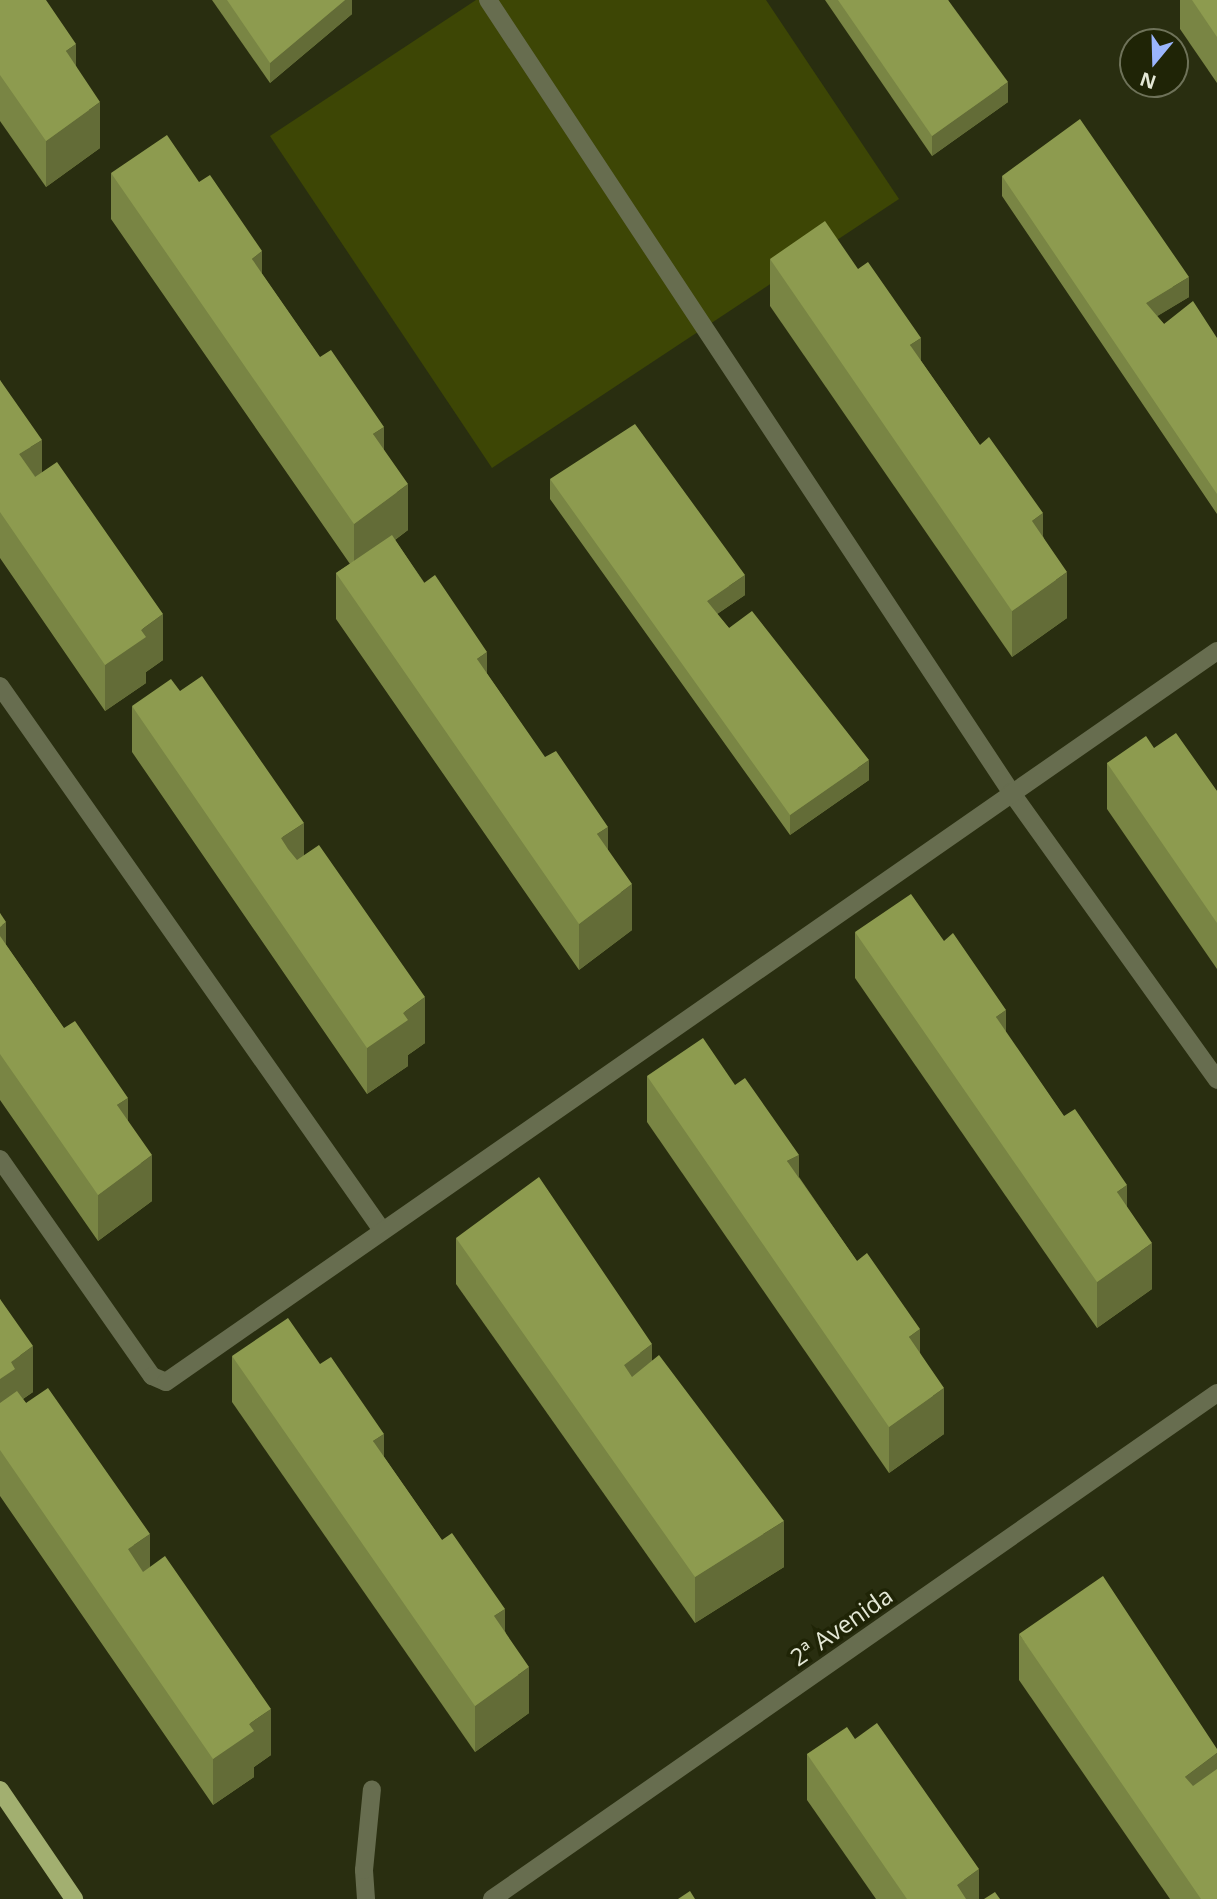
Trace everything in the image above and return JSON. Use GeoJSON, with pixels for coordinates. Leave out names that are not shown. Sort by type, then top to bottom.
{"type":"FeatureCollection","features":[{"type":"Feature","properties":{"kind":"main road"},"geometry":{"type":"LineString","coordinates":[[0,1790],[74,1899]]}},
{"type":"Feature","properties":{"kind":"street"},"geometry":{"type":"LineString","coordinates":[[488,0],[1011,792],[1217,1080]]}},
{"type":"Feature","properties":{"kind":"street"},"geometry":{"type":"LineString","coordinates":[[0,1159],[158,1381],[166,1382],[381,1229],[1217,651]]}},
{"type":"Feature","properties":{"kind":"street"},"geometry":{"type":"LineString","coordinates":[[0,686],[381,1229]]}},
{"type":"Feature","properties":{"kind":"street","name":"2ª Avenida"},"geometry":{"type":"LineString","coordinates":[[492,1899],[1217,1393]]}},
{"type":"Feature","properties":{"kind":"street"},"geometry":{"type":"LineString","coordinates":[[366,1899],[363,1870],[372,1789]]}},
{"type":"Feature","properties":{"kind":"green space"},"geometry":{"type":"Polygon","coordinates":[[[476,0],[766,0],[899,199],[492,468],[270,136],[476,0]]]}},
{"type":"Feature","properties":{"kind":"building"},"geometry":{"type":"Polygon","coordinates":[[[0,0],[46,0],[76,44],[66,51],[100,102],[46,141],[0,75],[0,0]]]}},
{"type":"Feature","properties":{"kind":"building"},"geometry":{"type":"Polygon","coordinates":[[[227,0],[345,0],[270,63],[227,0]]]}},
{"type":"Feature","properties":{"kind":"building"},"geometry":{"type":"Polygon","coordinates":[[[838,0],[948,0],[1008,82],[932,136],[838,0]]]}},
{"type":"Feature","properties":{"kind":"building"},"geometry":{"type":"Polygon","coordinates":[[[1192,0],[1217,0],[1217,37],[1192,0]]]}},
{"type":"Feature","properties":{"kind":"building"},"geometry":{"type":"Polygon","coordinates":[[[1080,119],[1189,277],[1146,303],[1164,324],[1193,301],[1217,338],[1217,494],[1002,176],[1080,119]]]}},
{"type":"Feature","properties":{"kind":"building"},"geometry":{"type":"Polygon","coordinates":[[[167,135],[199,182],[210,175],[262,251],[252,259],[320,357],[331,350],[384,427],[373,434],[408,484],[354,524],[111,173],[167,135]]]}},
{"type":"Feature","properties":{"kind":"building"},"geometry":{"type":"Polygon","coordinates":[[[825,221],[858,269],[868,262],[921,338],[910,345],[980,445],[989,437],[1043,513],[1032,521],[1067,572],[1012,611],[770,259],[825,221]]]}},
{"type":"Feature","properties":{"kind":"building"},"geometry":{"type":"Polygon","coordinates":[[[0,380],[42,440],[19,454],[35,477],[57,462],[163,614],[141,630],[146,637],[105,665],[0,512],[0,380]]]}},
{"type":"Feature","properties":{"kind":"building"},"geometry":{"type":"Polygon","coordinates":[[[635,424],[745,575],[707,601],[729,628],[752,611],[869,760],[790,815],[550,479],[635,424]]]}},
{"type":"Feature","properties":{"kind":"building"},"geometry":{"type":"Polygon","coordinates":[[[392,535],[424,583],[435,575],[487,652],[477,659],[545,757],[556,751],[608,827],[597,834],[632,884],[579,924],[336,573],[392,535]]]}},
{"type":"Feature","properties":{"kind":"building"},"geometry":{"type":"Polygon","coordinates":[[[202,676],[304,823],[281,838],[288,849],[297,860],[319,845],[425,997],[403,1013],[408,1020],[367,1048],[132,706],[171,679],[180,691],[202,676]]]}},
{"type":"Feature","properties":{"kind":"building"},"geometry":{"type":"Polygon","coordinates":[[[1176,733],[1217,791],[1217,923],[1107,763],[1146,736],[1154,748],[1176,733]]]}},
{"type":"Feature","properties":{"kind":"building"},"geometry":{"type":"Polygon","coordinates":[[[911,894],[944,941],[953,933],[1006,1010],[996,1017],[1064,1116],[1075,1109],[1127,1185],[1117,1192],[1152,1243],[1097,1282],[855,932],[911,894]]]}},
{"type":"Feature","properties":{"kind":"building"},"geometry":{"type":"Polygon","coordinates":[[[0,913],[6,922],[0,927],[0,913]]]}},
{"type":"Feature","properties":{"kind":"building"},"geometry":{"type":"Polygon","coordinates":[[[0,936],[64,1028],[75,1021],[128,1098],[117,1105],[152,1155],[98,1195],[0,1054],[0,936]]]}},
{"type":"Feature","properties":{"kind":"building"},"geometry":{"type":"Polygon","coordinates":[[[703,1038],[735,1085],[745,1078],[799,1155],[787,1161],[857,1261],[867,1253],[920,1329],[909,1337],[944,1388],[889,1427],[647,1076],[703,1038]]]}},
{"type":"Feature","properties":{"kind":"building"},"geometry":{"type":"Polygon","coordinates":[[[539,1177],[652,1344],[624,1365],[632,1377],[659,1355],[784,1521],[695,1577],[456,1238],[539,1177]]]}},
{"type":"Feature","properties":{"kind":"building"},"geometry":{"type":"Polygon","coordinates":[[[0,1299],[33,1346],[11,1362],[15,1369],[0,1379],[0,1299]]]}},
{"type":"Feature","properties":{"kind":"building"},"geometry":{"type":"Polygon","coordinates":[[[288,1318],[320,1364],[331,1357],[384,1434],[373,1441],[442,1540],[452,1533],[505,1609],[494,1616],[529,1667],[475,1706],[232,1356],[288,1318]]]}},
{"type":"Feature","properties":{"kind":"building"},"geometry":{"type":"Polygon","coordinates":[[[48,1388],[150,1534],[128,1549],[143,1572],[165,1556],[271,1709],[249,1724],[254,1731],[213,1759],[0,1450],[0,1403],[17,1391],[26,1403],[48,1388]]]}},
{"type":"Feature","properties":{"kind":"building"},"geometry":{"type":"Polygon","coordinates":[[[1103,1576],[1217,1749],[1217,1753],[1185,1777],[1193,1786],[1217,1769],[1217,1899],[1201,1899],[1019,1634],[1103,1576]]]}},
{"type":"Feature","properties":{"kind":"building"},"geometry":{"type":"Polygon","coordinates":[[[877,1723],[979,1869],[957,1885],[966,1899],[907,1899],[807,1754],[847,1727],[855,1739],[877,1723]]]}},
{"type":"Feature","properties":{"kind":"building"},"geometry":{"type":"Polygon","coordinates":[[[690,1891],[695,1899],[678,1899],[690,1891]]]}},
{"type":"Feature","properties":{"kind":"building"},"geometry":{"type":"Polygon","coordinates":[[[995,1892],[1000,1899],[984,1899],[995,1892]]]}}]}
